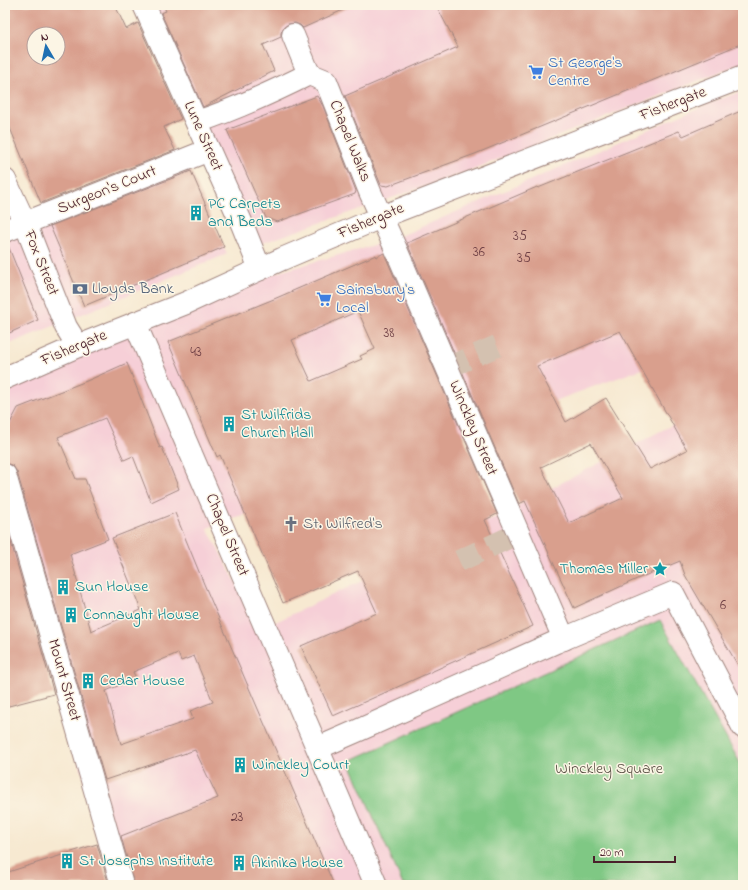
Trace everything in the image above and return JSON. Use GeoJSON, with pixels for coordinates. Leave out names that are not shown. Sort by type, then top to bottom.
{"type":"FeatureCollection","features":[{"type":"Feature","properties":{"kind":"street","name":"Lune Street"},"geometry":{"type":"LineString","coordinates":[[144,5],[242,224],[260,269]]}},
{"type":"Feature","properties":{"kind":"street"},"geometry":{"type":"LineString","coordinates":[[197,122],[273,92],[310,74],[293,35]]}},
{"type":"Feature","properties":{"kind":"street","name":"Chapel Walks"},"geometry":{"type":"LineString","coordinates":[[310,74],[326,80],[381,217]]}},
{"type":"Feature","properties":{"kind":"street","name":"Fishergate"},"geometry":{"type":"LineString","coordinates":[[5,378],[78,346],[186,303],[260,269],[381,217],[743,76]]}},
{"type":"Feature","properties":{"kind":"street","name":"Surgeon's Court"},"geometry":{"type":"LineString","coordinates":[[5,231],[209,150]]}},
{"type":"Feature","properties":{"kind":"street","name":"Fox Street"},"geometry":{"type":"LineString","coordinates":[[5,180],[25,223],[66,327],[78,346]]}},
{"type":"Feature","properties":{"kind":"street","name":"Winckley Street"},"geometry":{"type":"LineString","coordinates":[[381,217],[564,639]]}},
{"type":"Feature","properties":{"kind":"street","name":"Chapel Street"},"geometry":{"type":"LineString","coordinates":[[135,323],[161,380],[318,748]]}},
{"type":"Feature","properties":{"kind":"street","name":"Mount Street"},"geometry":{"type":"LineString","coordinates":[[5,475],[122,885]]}},
{"type":"Feature","properties":{"kind":"street"},"geometry":{"type":"LineString","coordinates":[[376,885],[318,748],[564,639],[673,593],[743,726]]}},
{"type":"Feature","properties":{"kind":"shaded area"},"geometry":{"type":"Polygon","coordinates":[[[152,5],[743,5],[743,63],[469,171],[251,247],[152,5]]]}},
{"type":"Feature","properties":{"kind":"shaded area"},"geometry":{"type":"Polygon","coordinates":[[[743,91],[743,332],[207,528],[261,629],[496,517],[743,388],[743,885],[115,885],[30,593],[5,602],[5,379],[251,280],[391,240],[712,102],[743,91]]]}},
{"type":"Feature","properties":{"kind":"shaded area"},"geometry":{"type":"Polygon","coordinates":[[[187,164],[227,254],[5,346],[5,238],[187,164]]]}},
{"type":"Feature","properties":{"kind":"green space","name":"Winckley Square"},"geometry":{"type":"Polygon","coordinates":[[[660,620],[743,768],[743,885],[403,885],[349,761],[660,620]]]}},
{"type":"Feature","properties":{"kind":"building"},"geometry":{"type":"Polygon","coordinates":[[[5,5],[115,5],[126,29],[138,23],[181,119],[164,127],[175,150],[41,203],[5,116],[5,5]]]}},
{"type":"Feature","properties":{"kind":"building"},"geometry":{"type":"Polygon","coordinates":[[[163,5],[354,5],[303,28],[295,23],[288,24],[283,28],[281,37],[263,45],[274,71],[203,107],[161,13],[166,11],[163,5]]]}},
{"type":"Feature","properties":{"kind":"building","name":"St George's Centre"},"geometry":{"type":"Polygon","coordinates":[[[436,5],[743,5],[743,43],[475,154],[388,186],[381,185],[345,96],[458,47],[436,5]]]}},
{"type":"Feature","properties":{"kind":"building"},"geometry":{"type":"Polygon","coordinates":[[[317,96],[323,106],[356,191],[355,194],[277,222],[266,218],[227,130],[317,96]]]}},
{"type":"Feature","properties":{"kind":"building"},"geometry":{"type":"Polygon","coordinates":[[[743,110],[743,674],[685,575],[680,561],[574,608],[525,501],[519,504],[407,243],[537,187],[538,188],[679,131],[683,136],[743,110]],[[620,331],[537,366],[566,422],[606,398],[650,469],[687,450],[620,331]],[[591,443],[541,467],[569,523],[623,498],[591,443]]]}},
{"type":"Feature","properties":{"kind":"building"},"geometry":{"type":"Polygon","coordinates":[[[191,171],[224,247],[84,306],[50,226],[191,171]]]}},
{"type":"Feature","properties":{"kind":"building"},"geometry":{"type":"Polygon","coordinates":[[[5,243],[7,243],[38,320],[5,335],[5,243]]]}},
{"type":"Feature","properties":{"kind":"building"},"geometry":{"type":"Polygon","coordinates":[[[384,253],[497,514],[485,520],[533,626],[333,716],[301,646],[377,613],[358,571],[283,603],[220,455],[217,457],[168,342],[274,299],[376,255],[376,257],[384,253]],[[358,311],[292,340],[311,381],[362,359],[360,356],[375,349],[358,311]]]}},
{"type":"Feature","properties":{"kind":"building"},"geometry":{"type":"Polygon","coordinates":[[[127,363],[160,448],[162,447],[179,489],[151,502],[133,456],[124,460],[105,418],[58,437],[76,479],[85,479],[108,539],[70,554],[91,631],[141,610],[112,538],[175,513],[204,584],[334,885],[134,885],[121,836],[218,798],[195,750],[105,780],[17,472],[13,466],[5,463],[5,433],[18,408],[89,380],[127,363]],[[178,653],[133,672],[136,678],[106,691],[121,744],[193,719],[190,711],[213,702],[194,656],[181,661],[178,653]]]}},
{"type":"Feature","properties":{"kind":"building"},"geometry":{"type":"Polygon","coordinates":[[[5,521],[54,694],[5,707],[5,521]]]}},
{"type":"Feature","properties":{"kind":"building","name":"St Josephs Institute"},"geometry":{"type":"Polygon","coordinates":[[[97,844],[109,885],[5,885],[5,873],[97,844]]]}},
{"type":"Feature","properties":{"kind":"tunnel"},"geometry":{"type":"LineString","coordinates":[[447,368],[499,345]]}},
{"type":"Feature","properties":{"kind":"tunnel"},"geometry":{"type":"LineString","coordinates":[[459,561],[519,533]]}},
{"type":"Feature","properties":{"kind":"place","name":"St George's Centre"},"geometry":{"type":"Point","coordinates":[536,72]}},
{"type":"Feature","properties":{"kind":"place","name":"PC Carpets and Beds"},"geometry":{"type":"Point","coordinates":[196,213]}},
{"type":"Feature","properties":{"kind":"place","name":"Lloyds Bank"},"geometry":{"type":"Point","coordinates":[80,289]}},
{"type":"Feature","properties":{"kind":"place","name":"Sainsbury's Local"},"geometry":{"type":"Point","coordinates":[324,299]}},
{"type":"Feature","properties":{"kind":"place","name":"St Wilfrids Church Hall"},"geometry":{"type":"Point","coordinates":[229,424]}},
{"type":"Feature","properties":{"kind":"place","name":"St. Wilfred's"},"geometry":{"type":"Point","coordinates":[291,524]}},
{"type":"Feature","properties":{"kind":"place","name":"Thomas Miller"},"geometry":{"type":"Point","coordinates":[660,569]}},
{"type":"Feature","properties":{"kind":"place","name":"Sun House"},"geometry":{"type":"Point","coordinates":[63,587]}},
{"type":"Feature","properties":{"kind":"place","name":"Connaught House"},"geometry":{"type":"Point","coordinates":[71,615]}},
{"type":"Feature","properties":{"kind":"place","name":"Cedar House"},"geometry":{"type":"Point","coordinates":[88,681]}},
{"type":"Feature","properties":{"kind":"place","name":"Winckley Court"},"geometry":{"type":"Point","coordinates":[240,765]}},
{"type":"Feature","properties":{"kind":"place","name":"St Josephs Institute"},"geometry":{"type":"Point","coordinates":[67,861]}},
{"type":"Feature","properties":{"kind":"place","name":"Akinika House"},"geometry":{"type":"Point","coordinates":[239,863]}}]}
